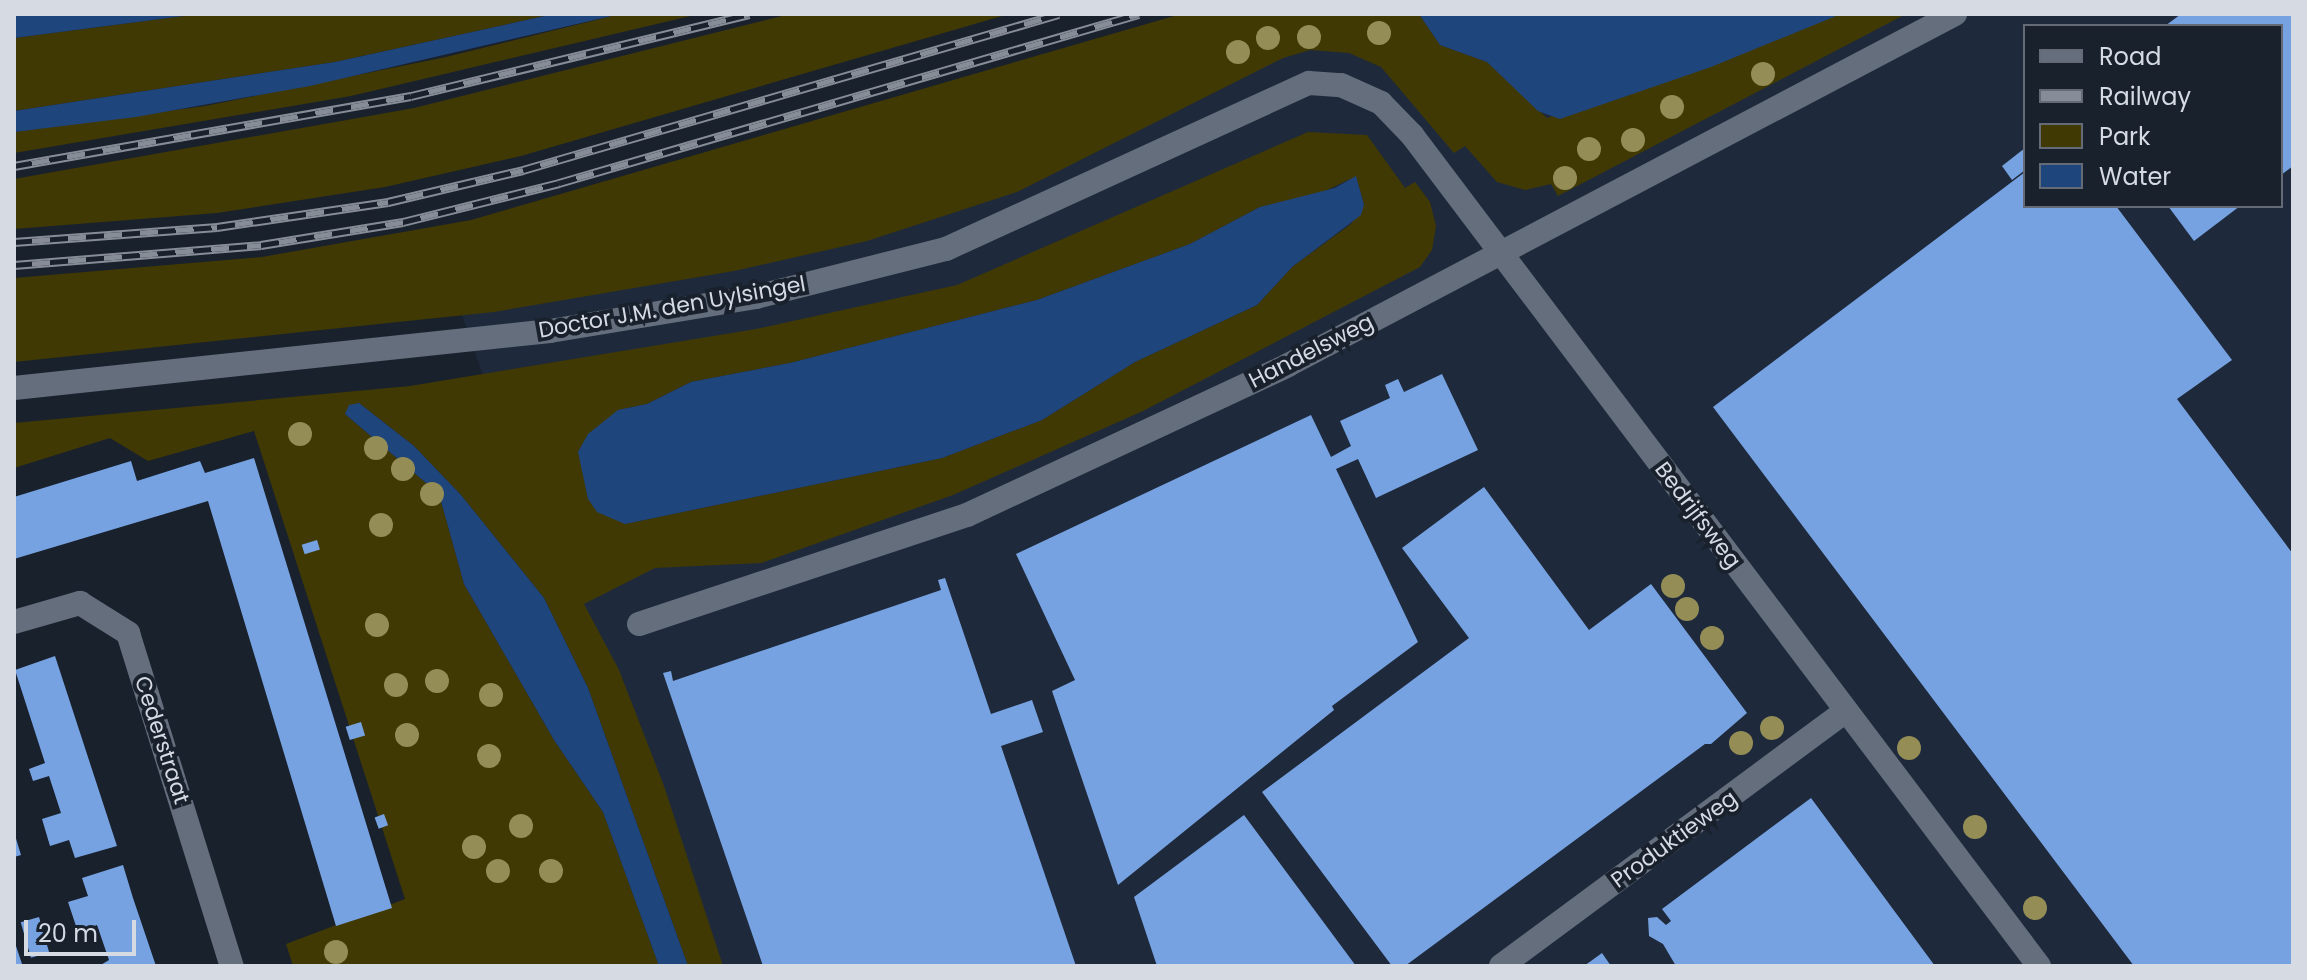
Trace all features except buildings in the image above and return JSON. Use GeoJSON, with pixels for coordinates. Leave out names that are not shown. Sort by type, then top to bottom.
{"type":"FeatureCollection","features":[{"type":"Feature","properties":{"kind":"street","name":"Handelsweg"},"geometry":{"type":"LineString","coordinates":[[639,624],[967,515],[1288,365],[1498,251],[1955,14]]}},
{"type":"Feature","properties":{"kind":"street","name":"Doctor J.M. den Uylsingel"},"geometry":{"type":"LineString","coordinates":[[14,388],[550,331],[756,297],[946,249],[1309,83],[1341,85]]}},
{"type":"Feature","properties":{"kind":"street","name":"Bedrijfsweg"},"geometry":{"type":"LineString","coordinates":[[1341,85],[1381,103],[1402,124],[2039,966]]}},
{"type":"Feature","properties":{"kind":"street","name":"Cederstraat"},"geometry":{"type":"LineString","coordinates":[[14,622],[80,603],[128,633],[232,966]]}},
{"type":"Feature","properties":{"kind":"street","name":"Produktieweg"},"geometry":{"type":"LineString","coordinates":[[1501,966],[1846,711]]}},
{"type":"Feature","properties":{"kind":"shaded area"},"geometry":{"type":"Polygon","coordinates":[[[1303,14],[2293,14],[2293,966],[688,966],[443,260],[1303,14]]]}},
{"type":"Feature","properties":{"kind":"green space"},"geometry":{"type":"Polygon","coordinates":[[[199,14],[554,14],[335,62],[14,111],[14,38],[199,14]]]}},
{"type":"Feature","properties":{"kind":"green space"},"geometry":{"type":"Polygon","coordinates":[[[620,14],[699,14],[351,96],[14,153],[14,132],[205,106],[446,57],[620,14]]]}},
{"type":"Feature","properties":{"kind":"green space"},"geometry":{"type":"Polygon","coordinates":[[[790,14],[1009,14],[521,156],[385,187],[217,213],[14,229],[14,179],[414,108],[790,14]]]}},
{"type":"Feature","properties":{"kind":"green space"},"geometry":{"type":"Polygon","coordinates":[[[1181,14],[1419,14],[1440,45],[1487,62],[1547,118],[1841,14],[1906,14],[1558,196],[1551,184],[1525,190],[1497,182],[1465,146],[1454,153],[1381,67],[1349,53],[1310,50],[1283,58],[1017,192],[867,241],[734,271],[494,312],[14,362],[14,278],[262,257],[471,220],[1181,14]]]}},
{"type":"Feature","properties":{"kind":"green space"},"geometry":{"type":"Polygon","coordinates":[[[1308,132],[1367,135],[1405,188],[1415,182],[1430,202],[1436,226],[1432,250],[1420,267],[1143,411],[953,495],[761,563],[655,568],[584,604],[619,670],[664,786],[723,966],[688,966],[588,688],[544,598],[461,495],[414,446],[359,403],[345,414],[439,494],[464,584],[554,740],[603,812],[659,966],[293,966],[286,944],[405,899],[254,431],[148,461],[110,438],[14,468],[14,423],[410,386],[756,329],[957,285],[1308,132]],[[1350,179],[1323,192],[1260,207],[1190,244],[1037,300],[790,363],[691,382],[647,404],[618,410],[625,524],[942,458],[1042,420],[1135,362],[1257,305],[1292,267],[1351,224],[1364,205],[1358,183],[1350,179]]]}},
{"type":"Feature","properties":{"kind":"water"},"geometry":{"type":"Polygon","coordinates":[[[14,14],[199,14],[14,38],[14,14]]]}},
{"type":"Feature","properties":{"kind":"water"},"geometry":{"type":"Polygon","coordinates":[[[554,14],[620,14],[310,86],[136,117],[14,132],[14,111],[335,62],[554,14]]]}},
{"type":"Feature","properties":{"kind":"water"},"geometry":{"type":"Polygon","coordinates":[[[1419,14],[1841,14],[1711,67],[1560,119],[1538,111],[1487,62],[1440,45],[1419,14]]]}},
{"type":"Feature","properties":{"kind":"water"},"geometry":{"type":"Polygon","coordinates":[[[1356,176],[1364,205],[1361,215],[1292,267],[1257,305],[1135,362],[1042,420],[942,458],[625,524],[597,512],[588,499],[578,452],[588,434],[618,410],[647,404],[691,382],[790,363],[1037,300],[1190,244],[1260,207],[1335,188],[1356,176]]]}},
{"type":"Feature","properties":{"kind":"water"},"geometry":{"type":"Polygon","coordinates":[[[359,403],[414,446],[461,495],[544,598],[588,688],[688,966],[659,966],[603,812],[554,740],[464,584],[439,494],[345,414],[349,405],[359,403]]]}},
{"type":"Feature","properties":{"kind":"railway"},"geometry":{"type":"LineString","coordinates":[[14,166],[411,96],[749,14]]}},
{"type":"Feature","properties":{"kind":"railway"},"geometry":{"type":"LineString","coordinates":[[14,242],[217,227],[388,202],[523,170],[1059,14]]}},
{"type":"Feature","properties":{"kind":"railway"},"geometry":{"type":"LineString","coordinates":[[14,265],[261,245],[403,222],[559,183],[1139,14]]}}]}
